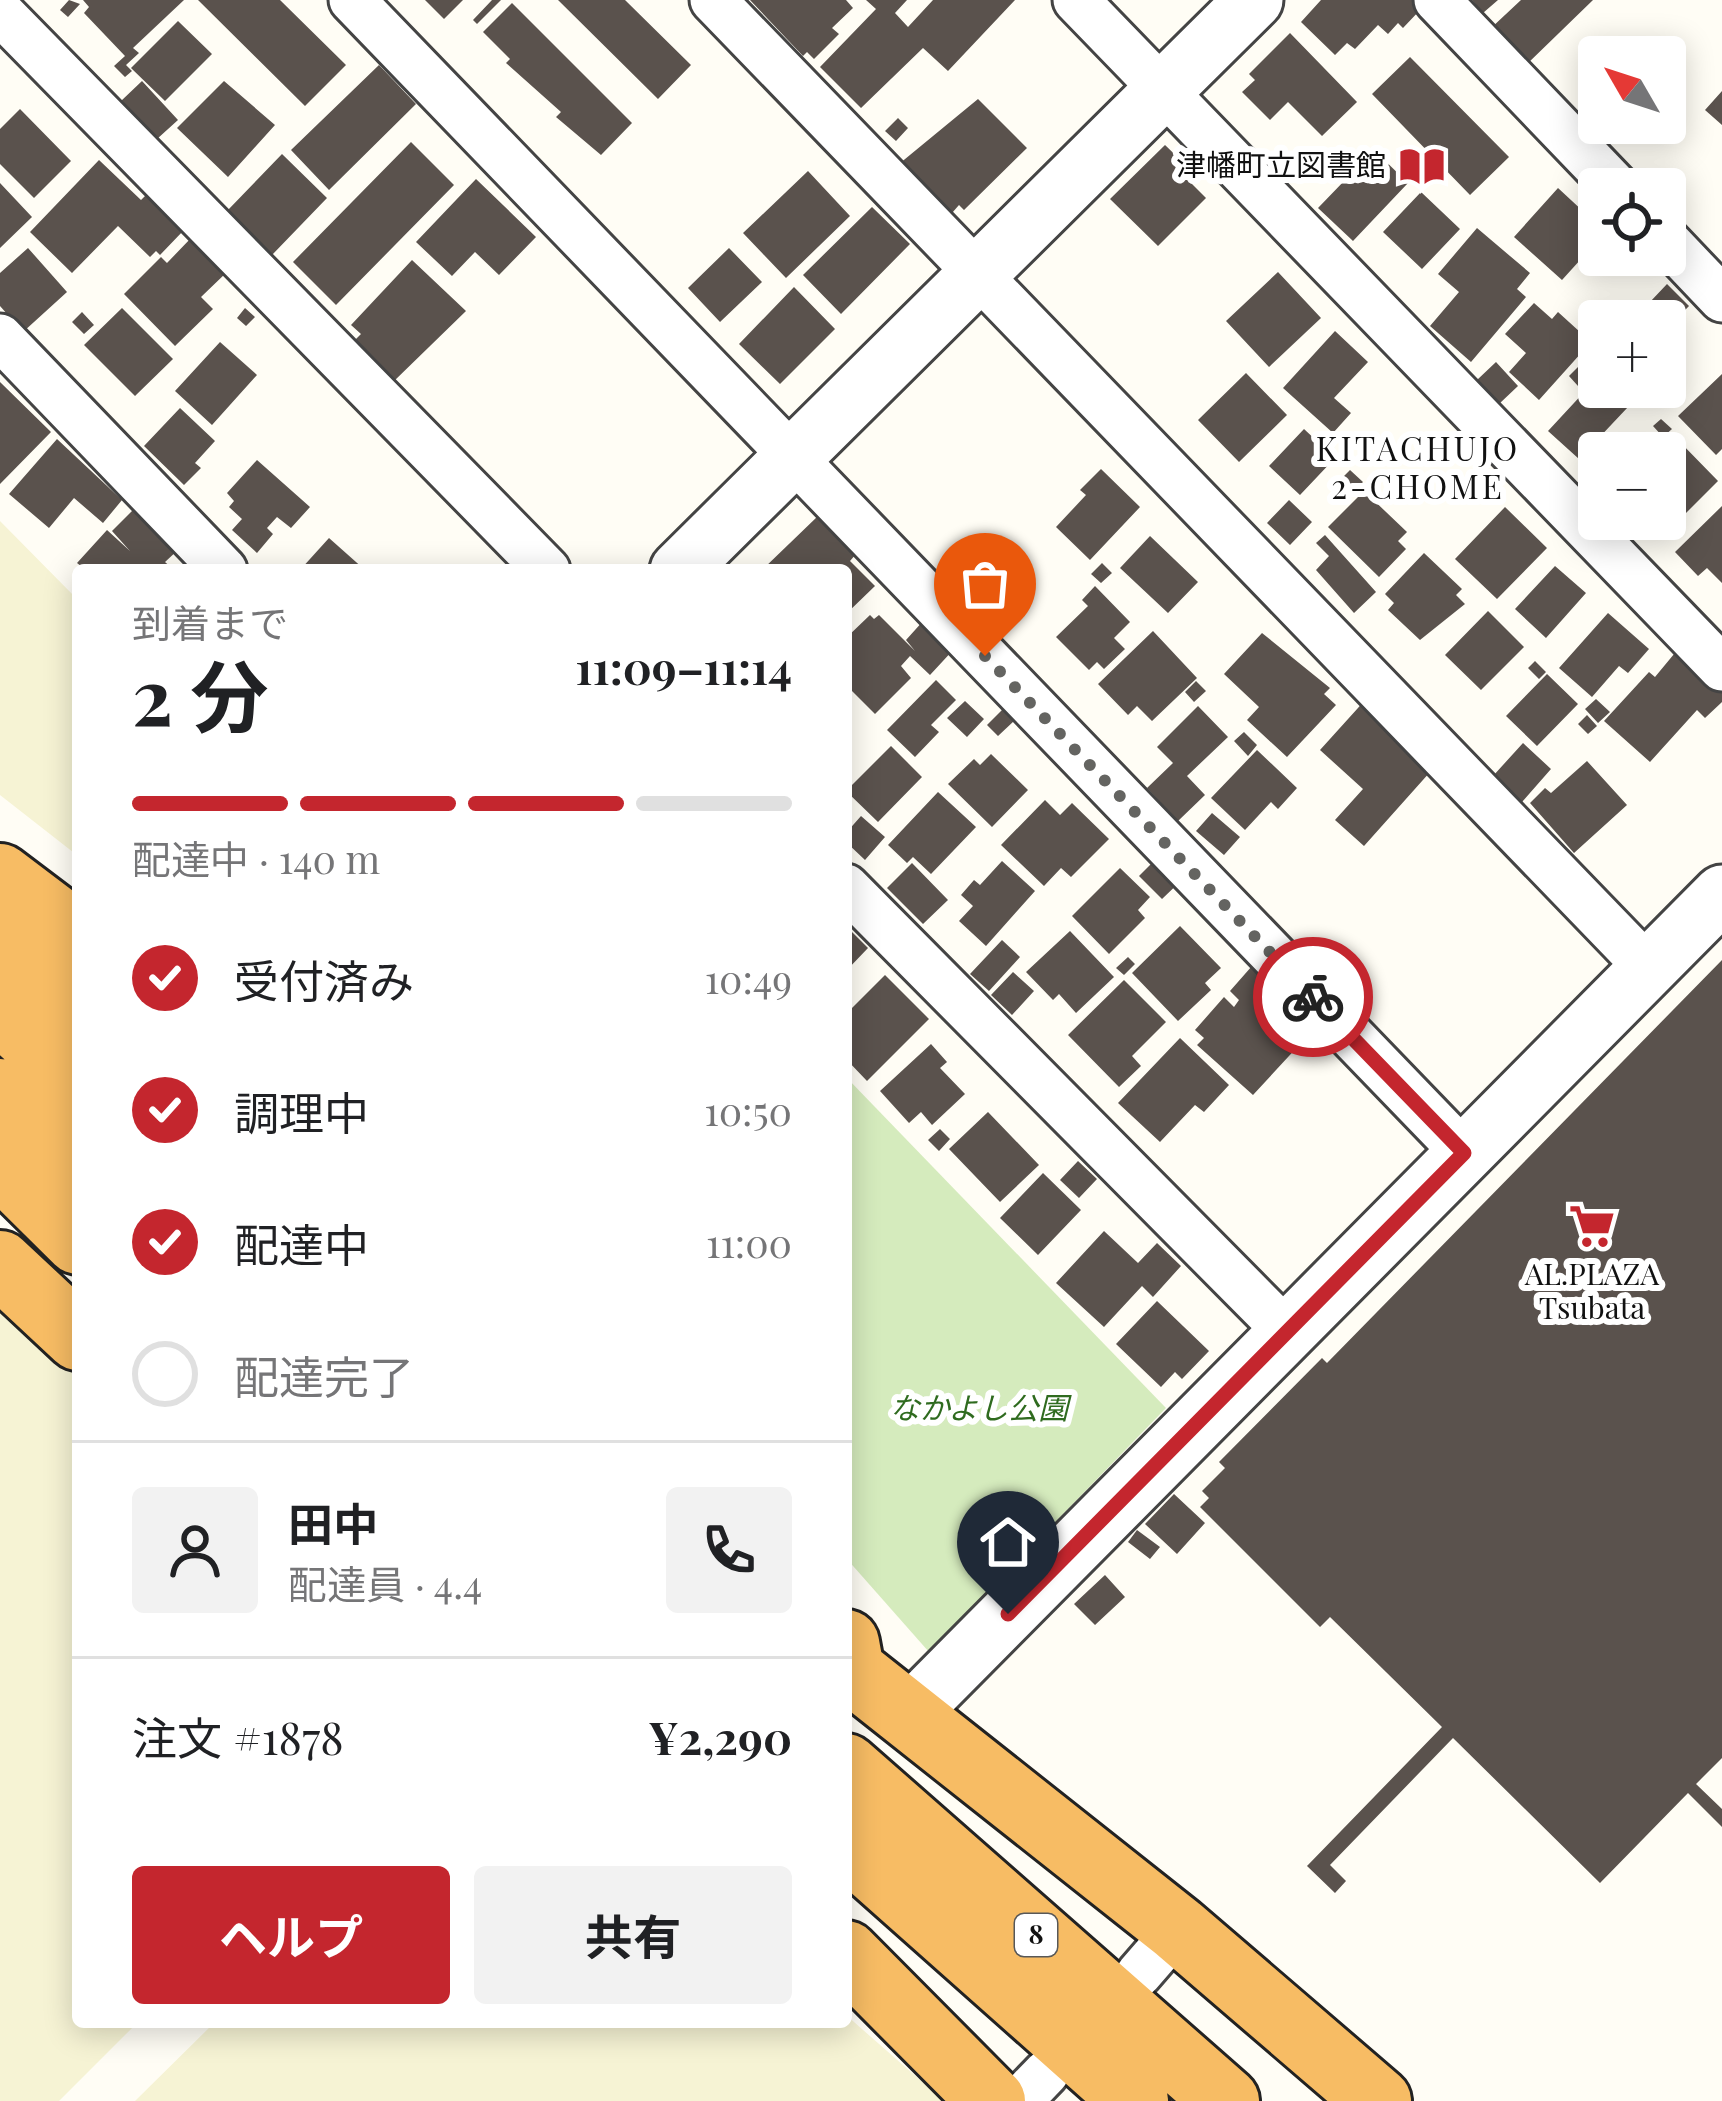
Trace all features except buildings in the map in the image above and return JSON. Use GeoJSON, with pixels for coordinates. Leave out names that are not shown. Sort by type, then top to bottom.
{"type":"FeatureCollection","features":[{"type":"Feature","properties":{"kind":"highway"},"geometry":{"type":"LineString","coordinates":[[0,877],[72,931]]}},
{"type":"Feature","properties":{"kind":"highway"},"geometry":{"type":"LineString","coordinates":[[0,945],[72,1003]]}},
{"type":"Feature","properties":{"kind":"highway"},"geometry":{"type":"LineString","coordinates":[[0,1011],[72,1076]]}},
{"type":"Feature","properties":{"kind":"highway"},"geometry":{"type":"LineString","coordinates":[[0,1092],[72,1157]]}},
{"type":"Feature","properties":{"kind":"highway"},"geometry":{"type":"LineString","coordinates":[[21,1226],[72,1325]]}},
{"type":"Feature","properties":{"kind":"highway"},"geometry":{"type":"LineString","coordinates":[[852,1664],[1158,1952],[1378,2101]]}},
{"type":"Feature","properties":{"kind":"highway","name":"8"},"geometry":{"type":"LineString","coordinates":[[852,1773],[1226,2101]]}},
{"type":"Feature","properties":{"kind":"highway","name":"8"},"geometry":{"type":"LineString","coordinates":[[852,1849],[1136,2101]]}},
{"type":"Feature","properties":{"kind":"highway"},"geometry":{"type":"LineString","coordinates":[[852,1959],[1019,2092]]}},
{"type":"Feature","properties":{"kind":"street"},"geometry":{"type":"LineString","coordinates":[[352,0],[1464,1153]]}},
{"type":"Feature","properties":{"kind":"street"},"geometry":{"type":"LineString","coordinates":[[713,0],[1648,968]]}},
{"type":"Feature","properties":{"kind":"street"},"geometry":{"type":"LineString","coordinates":[[1076,0],[1722,668]]}},
{"type":"Feature","properties":{"kind":"street"},"geometry":{"type":"LineString","coordinates":[[685,564],[1254,0]]}},
{"type":"Feature","properties":{"kind":"street"},"geometry":{"type":"LineString","coordinates":[[1437,0],[1598,168]]}},
{"type":"Feature","properties":{"kind":"street"},"geometry":{"type":"LineString","coordinates":[[0,12],[542,564]]}},
{"type":"Feature","properties":{"kind":"street"},"geometry":{"type":"LineString","coordinates":[[1686,261],[1722,298]]}},
{"type":"Feature","properties":{"kind":"street"},"geometry":{"type":"LineString","coordinates":[[0,337],[218,564]]}},
{"type":"Feature","properties":{"kind":"street"},"geometry":{"type":"LineString","coordinates":[[852,893],[1286,1331]]}},
{"type":"Feature","properties":{"kind":"street"},"geometry":{"type":"LineString","coordinates":[[907,1716],[1722,894]]}},
{"type":"Feature","properties":{"kind":"shaded area"},"geometry":{"type":"Polygon","coordinates":[[[0,521],[72,594],[72,851],[0,795],[0,521]]]}},
{"type":"Feature","properties":{"kind":"shaded area"},"geometry":{"type":"Polygon","coordinates":[[[0,1304],[72,1368],[72,2028],[132,2028],[59,2101],[0,2101],[0,1304]]]}},
{"type":"Feature","properties":{"kind":"shaded area"},"geometry":{"type":"Polygon","coordinates":[[[852,2020],[944,2101],[135,2101],[209,2028],[852,2028],[852,2020]]]}},
{"type":"Feature","properties":{"kind":"green space","name":"なかよし公園"},"geometry":{"type":"Polygon","coordinates":[[[852,1083],[1166,1408],[929,1652],[852,1565],[852,1083]]]}},
{"type":"Feature","properties":{"kind":"way so far"},"geometry":{"type":"LineString","coordinates":[[985,656],[1313,997]]}},
{"type":"Feature","properties":{"kind":"place","name":"津幡町立図書館"},"geometry":{"type":"Point","coordinates":[1422,166]}},
{"type":"Feature","properties":{"kind":"place","name":"AL.PLAZA Tsubata"},"geometry":{"type":"Point","coordinates":[1592,1226]}},
{"type":"Feature","properties":{"kind":"district","name":"KITACHUJO 2-CHOME"},"geometry":{"type":"Point","coordinates":[1418,468]}},
{"type":"Feature","properties":{"kind":"route"},"geometry":{"type":"LineString","coordinates":[[1008,1614],[1464,1153],[1313,997]]}}]}
